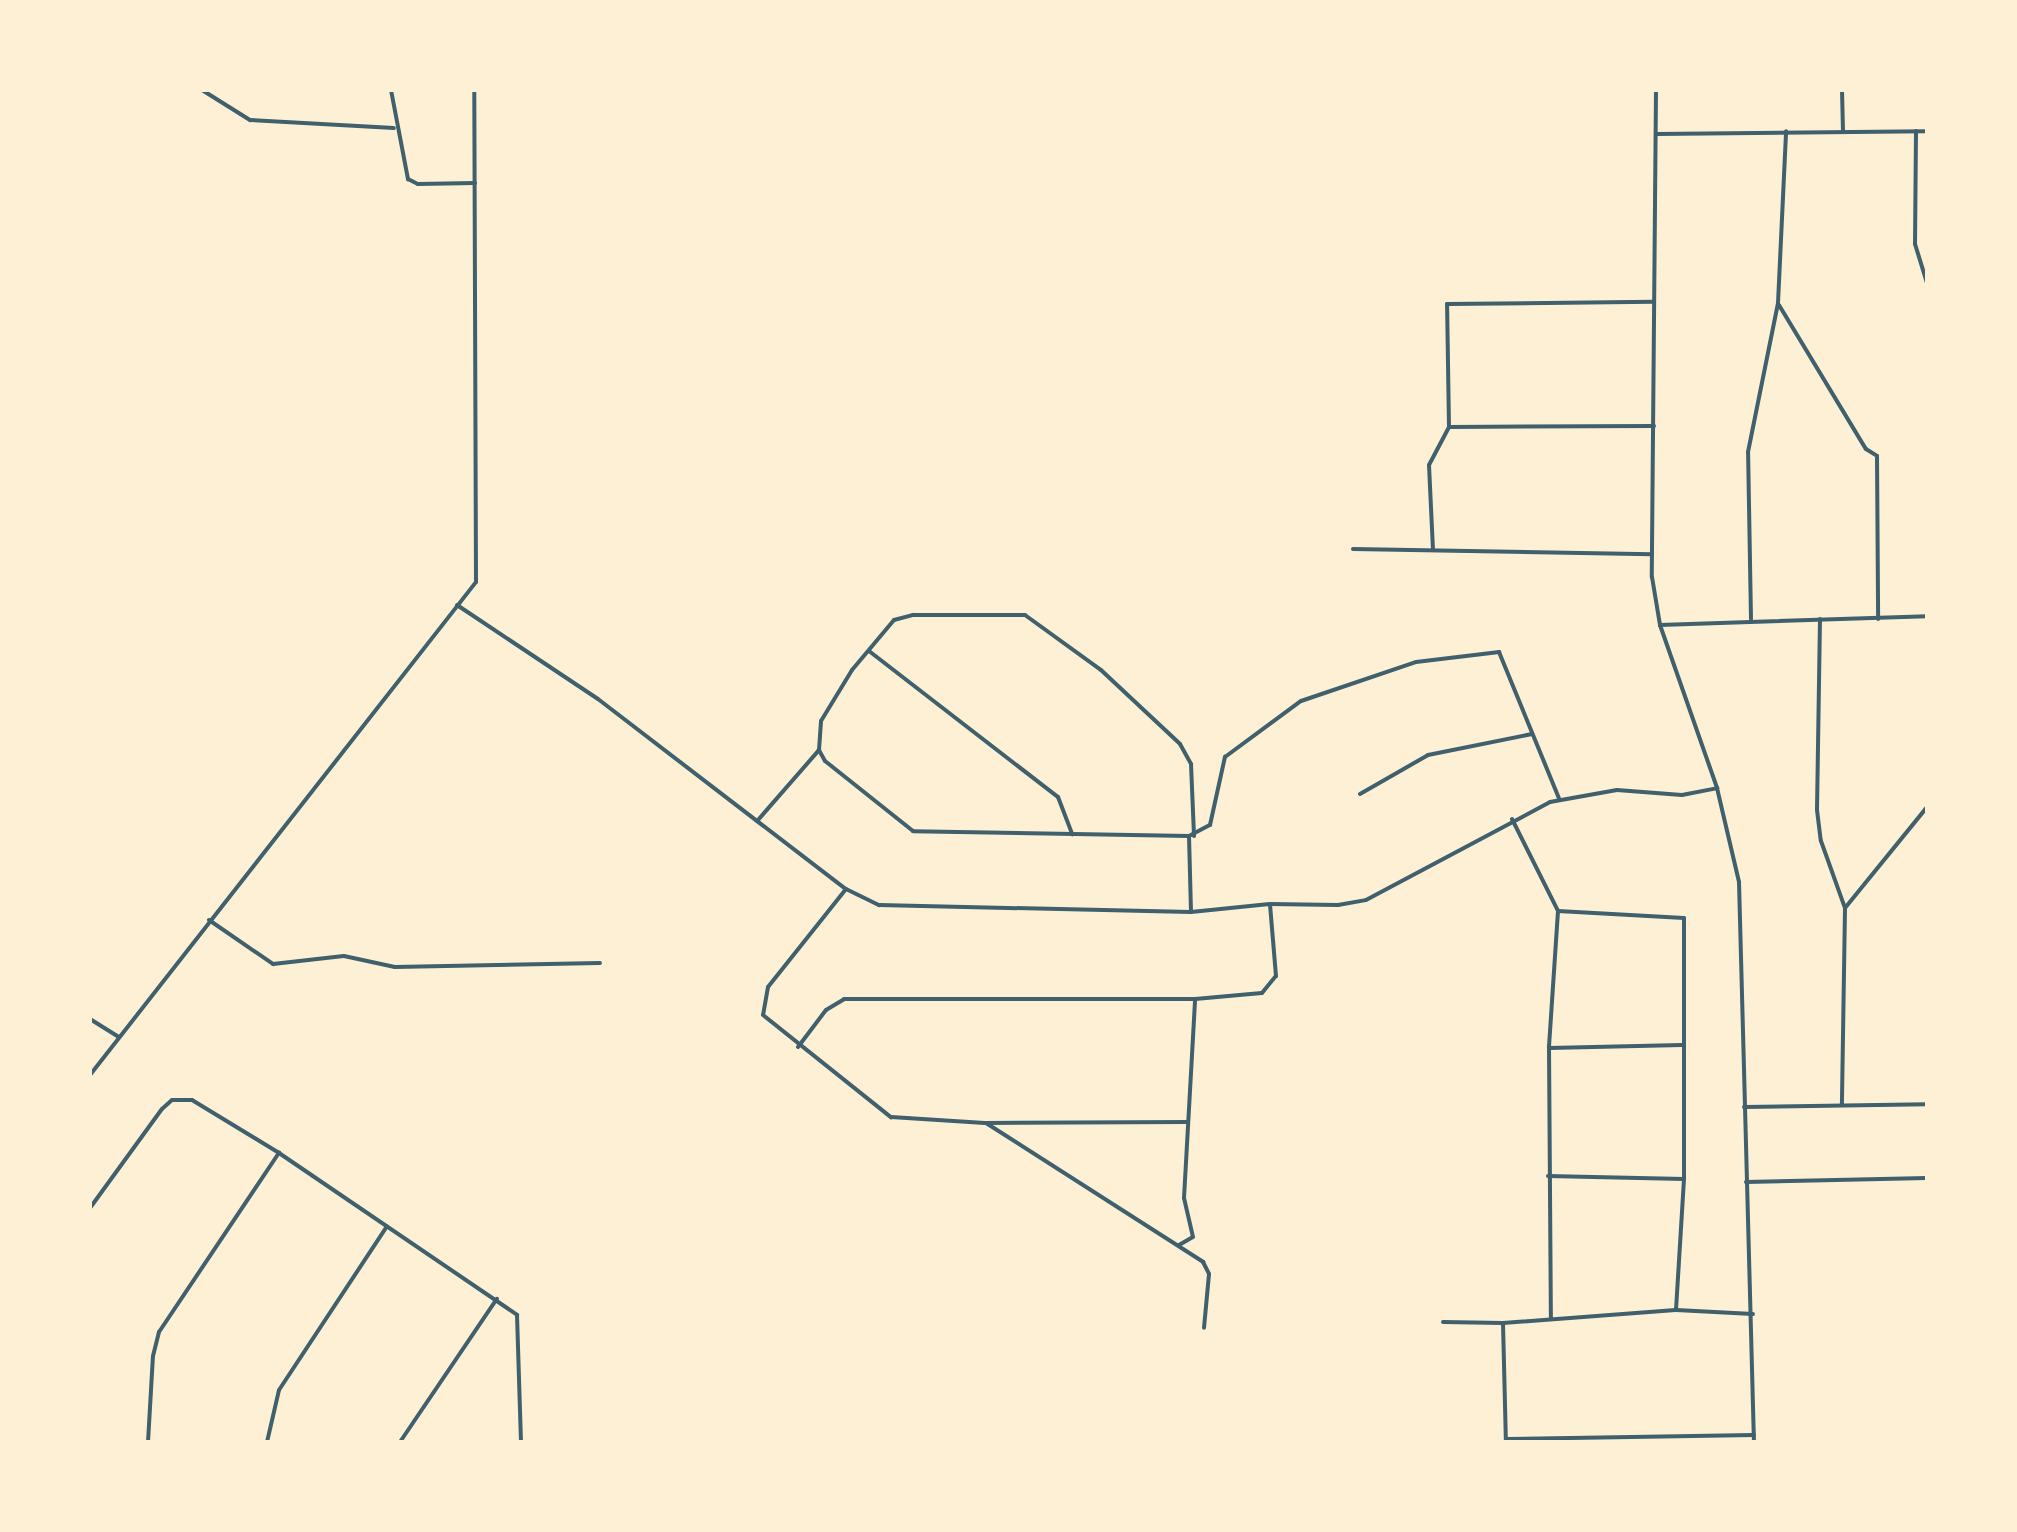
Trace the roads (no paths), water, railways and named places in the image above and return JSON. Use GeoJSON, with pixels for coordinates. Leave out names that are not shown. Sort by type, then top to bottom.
{"type":"FeatureCollection","features":[{"type":"Feature","properties":{"kind":"street"},"geometry":{"type":"LineString","coordinates":[[202,90],[250,120],[394,128]]}},
{"type":"Feature","properties":{"kind":"street"},"geometry":{"type":"LineString","coordinates":[[391,90],[394,128],[408,179],[418,184],[475,183]]}},
{"type":"Feature","properties":{"kind":"street"},"geometry":{"type":"LineString","coordinates":[[90,1075],[476,582],[474,90]]}},
{"type":"Feature","properties":{"kind":"street"},"geometry":{"type":"LineString","coordinates":[[1656,90],[1652,554],[1660,625],[1717,788],[1739,882],[1746,1182],[1753,1314],[1754,1442]]}},
{"type":"Feature","properties":{"kind":"street"},"geometry":{"type":"LineString","coordinates":[[1842,90],[1843,130]]}},
{"type":"Feature","properties":{"kind":"street"},"geometry":{"type":"LineString","coordinates":[[1751,619],[1748,452],[1778,303],[1786,131]]}},
{"type":"Feature","properties":{"kind":"street"},"geometry":{"type":"LineString","coordinates":[[1916,131],[1915,244],[1927,283]]}},
{"type":"Feature","properties":{"kind":"street"},"geometry":{"type":"LineString","coordinates":[[1656,134],[1927,131]]}},
{"type":"Feature","properties":{"kind":"street"},"geometry":{"type":"LineString","coordinates":[[1433,550],[1429,465],[1449,427],[1447,304],[1655,302]]}},
{"type":"Feature","properties":{"kind":"street"},"geometry":{"type":"LineString","coordinates":[[1778,303],[1866,449],[1877,456],[1878,619]]}},
{"type":"Feature","properties":{"kind":"street"},"geometry":{"type":"LineString","coordinates":[[1449,427],[1654,426]]}},
{"type":"Feature","properties":{"kind":"street"},"geometry":{"type":"LineString","coordinates":[[1353,549],[1652,554]]}},
{"type":"Feature","properties":{"kind":"street"},"geometry":{"type":"LineString","coordinates":[[457,605],[598,699],[846,889],[879,905],[1191,912],[1270,904],[1366,900],[1512,819],[1559,799],[1617,790],[1682,795],[1717,788]]}},
{"type":"Feature","properties":{"kind":"street"},"geometry":{"type":"LineString","coordinates":[[758,820],[819,750],[821,721],[869,651],[904,616],[1030,617],[1101,670],[1180,744],[1191,764],[1191,912]]}},
{"type":"Feature","properties":{"kind":"street"},"geometry":{"type":"LineString","coordinates":[[1660,625],[1751,619],[1927,616]]}},
{"type":"Feature","properties":{"kind":"street"},"geometry":{"type":"LineString","coordinates":[[1820,619],[1817,810],[1821,841],[1845,908],[1842,1104]]}},
{"type":"Feature","properties":{"kind":"street"},"geometry":{"type":"LineString","coordinates":[[869,651],[1058,797],[1072,834]]}},
{"type":"Feature","properties":{"kind":"street"},"geometry":{"type":"LineString","coordinates":[[819,750],[837,773],[913,831],[1192,836],[1209,828],[1219,766],[1237,746],[1301,701],[1416,662],[1499,652],[1559,799]]}},
{"type":"Feature","properties":{"kind":"street"},"geometry":{"type":"LineString","coordinates":[[1360,794],[1428,755],[1532,734]]}},
{"type":"Feature","properties":{"kind":"street"},"geometry":{"type":"LineString","coordinates":[[1845,908],[1927,807]]}},
{"type":"Feature","properties":{"kind":"street"},"geometry":{"type":"LineString","coordinates":[[1512,819],[1558,911],[1549,1048],[1551,1318]]}},
{"type":"Feature","properties":{"kind":"street"},"geometry":{"type":"LineString","coordinates":[[846,889],[764,997],[763,1015],[769,1025],[895,1118],[985,1123],[1188,1122]]}},
{"type":"Feature","properties":{"kind":"street"},"geometry":{"type":"LineString","coordinates":[[798,1047],[826,1010],[844,999],[1195,999],[1262,993],[1273,982],[1270,904]]}},
{"type":"Feature","properties":{"kind":"street"},"geometry":{"type":"LineString","coordinates":[[1558,911],[1683,916],[1684,1179],[1676,1310]]}},
{"type":"Feature","properties":{"kind":"street"},"geometry":{"type":"LineString","coordinates":[[209,920],[273,964],[344,956],[395,967],[600,963]]}},
{"type":"Feature","properties":{"kind":"street"},"geometry":{"type":"LineString","coordinates":[[1177,1245],[1193,1237],[1184,1198],[1195,999]]}},
{"type":"Feature","properties":{"kind":"street"},"geometry":{"type":"LineString","coordinates":[[90,1019],[119,1037]]}},
{"type":"Feature","properties":{"kind":"street"},"geometry":{"type":"LineString","coordinates":[[1549,1048],[1682,1045]]}},
{"type":"Feature","properties":{"kind":"street"},"geometry":{"type":"LineString","coordinates":[[90,1208],[172,1100],[192,1100],[279,1153],[497,1299],[520,1323],[521,1442]]}},
{"type":"Feature","properties":{"kind":"street"},"geometry":{"type":"LineString","coordinates":[[1744,1107],[1927,1104]]}},
{"type":"Feature","properties":{"kind":"street"},"geometry":{"type":"LineString","coordinates":[[985,1123],[1177,1245],[1208,1269],[1204,1328]]}},
{"type":"Feature","properties":{"kind":"street"},"geometry":{"type":"LineString","coordinates":[[148,1442],[150,1380],[159,1332],[279,1153]]}},
{"type":"Feature","properties":{"kind":"street"},"geometry":{"type":"LineString","coordinates":[[1548,1176],[1684,1179]]}},
{"type":"Feature","properties":{"kind":"street"},"geometry":{"type":"LineString","coordinates":[[1746,1182],[1927,1178]]}},
{"type":"Feature","properties":{"kind":"street"},"geometry":{"type":"LineString","coordinates":[[267,1442],[279,1390],[387,1226]]}},
{"type":"Feature","properties":{"kind":"street"},"geometry":{"type":"LineString","coordinates":[[400,1442],[497,1299]]}},
{"type":"Feature","properties":{"kind":"street"},"geometry":{"type":"LineString","coordinates":[[1443,1322],[1503,1323],[1676,1310],[1753,1314]]}},
{"type":"Feature","properties":{"kind":"street"},"geometry":{"type":"LineString","coordinates":[[1503,1323],[1506,1440],[1682,1439],[1754,1435]]}}]}
